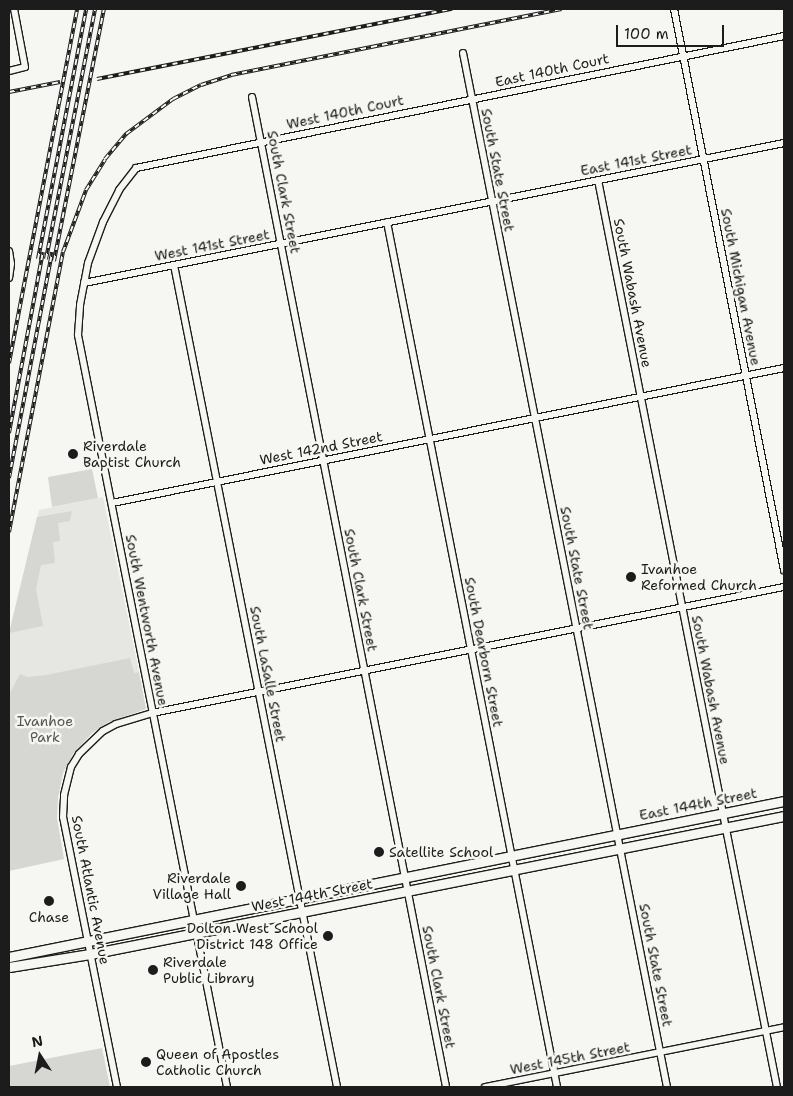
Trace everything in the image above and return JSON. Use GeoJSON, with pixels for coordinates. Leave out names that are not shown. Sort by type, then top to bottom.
{"type":"FeatureCollection","features":[{"type":"Feature","properties":{"kind":"street"},"geometry":{"type":"LineString","coordinates":[[9,71],[26,67],[14,9]]}},
{"type":"Feature","properties":{"kind":"street","name":"South Michigan Avenue"},"geometry":{"type":"LineString","coordinates":[[674,9],[784,570]]}},
{"type":"Feature","properties":{"kind":"street","name":"East 140th Court"},"geometry":{"type":"LineString","coordinates":[[472,99],[784,36]]}},
{"type":"Feature","properties":{"kind":"street","name":"South State Street"},"geometry":{"type":"LineString","coordinates":[[462,53],[667,1087]]}},
{"type":"Feature","properties":{"kind":"street","name":"South Clark Street"},"geometry":{"type":"LineString","coordinates":[[252,97],[446,1087]]}},
{"type":"Feature","properties":{"kind":"street","name":"West 140th Court"},"geometry":{"type":"LineString","coordinates":[[136,168],[472,99]]}},
{"type":"Feature","properties":{"kind":"street","name":"East 141st Street"},"geometry":{"type":"LineString","coordinates":[[492,202],[784,143]]}},
{"type":"Feature","properties":{"kind":"street","name":"South Wentworth Avenue"},"geometry":{"type":"LineString","coordinates":[[136,168],[119,190],[103,222],[88,263],[78,322],[78,335],[226,1087]]}},
{"type":"Feature","properties":{"kind":"street","name":"South Wabash Avenue"},"geometry":{"type":"LineString","coordinates":[[598,180],[777,1087]]}},
{"type":"Feature","properties":{"kind":"street","name":"West 141st Street"},"geometry":{"type":"LineString","coordinates":[[84,283],[492,202]]}},
{"type":"Feature","properties":{"kind":"street","name":"South Dearborn Street"},"geometry":{"type":"LineString","coordinates":[[387,222],[557,1087]]}},
{"type":"Feature","properties":{"kind":"street"},"geometry":{"type":"LineString","coordinates":[[9,251],[11,264],[9,278]]}},
{"type":"Feature","properties":{"kind":"street","name":"South LaSalle Street"},"geometry":{"type":"LineString","coordinates":[[174,265],[337,1087]]}},
{"type":"Feature","properties":{"kind":"street","name":"West 142nd Street"},"geometry":{"type":"LineString","coordinates":[[112,503],[784,368]]}},
{"type":"Feature","properties":{"kind":"street","name":"South Atlantic Avenue"},"geometry":{"type":"LineString","coordinates":[[116,1087],[63,817],[67,781],[71,767],[80,754],[104,731],[116,724],[152,713],[784,587]]}},
{"type":"Feature","properties":{"kind":"street","name":"East 144th Street"},"geometry":{"type":"LineString","coordinates":[[617,834],[784,801]]}},
{"type":"Feature","properties":{"kind":"street","name":"East 144th Street"},"geometry":{"type":"LineString","coordinates":[[620,848],[784,816]]}},
{"type":"Feature","properties":{"kind":"street","name":"West 144th Street"},"geometry":{"type":"LineString","coordinates":[[9,957],[617,834]]}},
{"type":"Feature","properties":{"kind":"street","name":"West 144th Street"},"geometry":{"type":"LineString","coordinates":[[9,967],[90,954],[620,848]]}},
{"type":"Feature","properties":{"kind":"street","name":"West 145th Street"},"geometry":{"type":"LineString","coordinates":[[486,1087],[784,1027]]}},
{"type":"Feature","properties":{"kind":"shaded area"},"geometry":{"type":"Polygon","coordinates":[[[103,497],[139,672],[9,698],[9,634],[39,510],[103,497]]]}},
{"type":"Feature","properties":{"kind":"green space"},"geometry":{"type":"Polygon","coordinates":[[[92,469],[98,498],[52,507],[48,477],[92,469]]]}},
{"type":"Feature","properties":{"kind":"green space"},"geometry":{"type":"Polygon","coordinates":[[[72,511],[70,521],[58,523],[60,541],[53,542],[55,563],[41,565],[36,589],[43,626],[9,633],[37,517],[72,511]]]}},
{"type":"Feature","properties":{"kind":"green space","name":"Ivanhoe Park"},"geometry":{"type":"Polygon","coordinates":[[[130,658],[134,673],[139,672],[146,709],[109,722],[92,733],[73,754],[63,773],[58,798],[57,818],[64,859],[9,871],[9,695],[20,674],[28,677],[46,675],[130,658]]]}},
{"type":"Feature","properties":{"kind":"green space"},"geometry":{"type":"Polygon","coordinates":[[[102,1048],[110,1087],[9,1087],[9,1066],[102,1048]]]}},
{"type":"Feature","properties":{"kind":"railway"},"geometry":{"type":"LineString","coordinates":[[9,363],[77,9]]}},
{"type":"Feature","properties":{"kind":"railway"},"geometry":{"type":"LineString","coordinates":[[38,259],[86,9]]}},
{"type":"Feature","properties":{"kind":"railway"},"geometry":{"type":"LineString","coordinates":[[46,259],[95,9]]}},
{"type":"Feature","properties":{"kind":"railway"},"geometry":{"type":"LineString","coordinates":[[54,261],[104,9]]}},
{"type":"Feature","properties":{"kind":"railway"},"geometry":{"type":"LineString","coordinates":[[97,79],[452,9]]}},
{"type":"Feature","properties":{"kind":"railway"},"geometry":{"type":"LineString","coordinates":[[9,532],[63,252],[86,190],[105,159],[126,134],[173,99],[201,85],[231,75],[561,9]]}},
{"type":"Feature","properties":{"kind":"railway"},"geometry":{"type":"LineString","coordinates":[[9,92],[60,82]]}},
{"type":"Feature","properties":{"kind":"railway"},"geometry":{"type":"LineString","coordinates":[[9,433],[43,252]]}},
{"type":"Feature","properties":{"kind":"railway"},"geometry":{"type":"LineString","coordinates":[[9,478],[52,252]]}},
{"type":"Feature","properties":{"kind":"place","name":"Riverdale Baptist Church"},"geometry":{"type":"Point","coordinates":[73,454]}},
{"type":"Feature","properties":{"kind":"place","name":"Ivanhoe Reformed Church"},"geometry":{"type":"Point","coordinates":[631,577]}},
{"type":"Feature","properties":{"kind":"place","name":"Satellite School"},"geometry":{"type":"Point","coordinates":[379,852]}},
{"type":"Feature","properties":{"kind":"place","name":"Riverdale Village Hall"},"geometry":{"type":"Point","coordinates":[241,886]}},
{"type":"Feature","properties":{"kind":"place","name":"Chase"},"geometry":{"type":"Point","coordinates":[49,901]}},
{"type":"Feature","properties":{"kind":"place","name":"Dolton West School District 148 Office"},"geometry":{"type":"Point","coordinates":[328,936]}},
{"type":"Feature","properties":{"kind":"place","name":"Riverdale Public Library"},"geometry":{"type":"Point","coordinates":[153,970]}},
{"type":"Feature","properties":{"kind":"place","name":"Queen of Apostles Catholic Church"},"geometry":{"type":"Point","coordinates":[146,1062]}}]}
